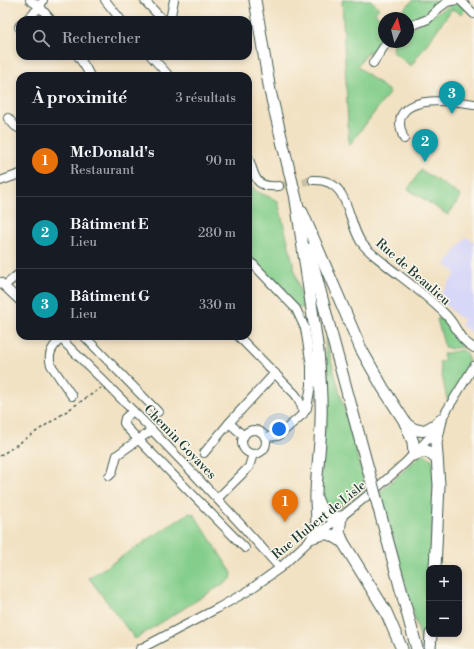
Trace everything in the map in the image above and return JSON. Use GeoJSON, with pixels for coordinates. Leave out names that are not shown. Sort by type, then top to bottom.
{"type":"FeatureCollection","features":[{"type":"Feature","properties":{"kind":"highway"},"geometry":{"type":"LineString","coordinates":[[255,0],[270,91],[296,200],[417,649]]}},
{"type":"Feature","properties":{"kind":"highway"},"geometry":{"type":"LineString","coordinates":[[296,200],[361,349],[383,388],[405,422],[413,442],[414,454],[427,451],[437,459]]}},
{"type":"Feature","properties":{"kind":"highway"},"geometry":{"type":"LineString","coordinates":[[296,200],[318,351],[320,376],[322,419],[316,496],[317,523],[313,537]]}},
{"type":"Feature","properties":{"kind":"highway"},"geometry":{"type":"LineString","coordinates":[[405,422],[414,430],[421,431],[428,429],[441,420]]}},
{"type":"Feature","properties":{"kind":"highway"},"geometry":{"type":"LineString","coordinates":[[435,565],[439,505],[437,437],[441,420]]}},
{"type":"Feature","properties":{"kind":"highway"},"geometry":{"type":"LineString","coordinates":[[316,496],[320,507],[326,515],[332,518],[341,517],[338,532],[386,612],[402,649]]}},
{"type":"Feature","properties":{"kind":"highway"},"geometry":{"type":"LineString","coordinates":[[313,537],[328,533],[343,542]]}},
{"type":"Feature","properties":{"kind":"highway"},"geometry":{"type":"LineString","coordinates":[[430,649],[431,637]]}},
{"type":"Feature","properties":{"kind":"street"},"geometry":{"type":"LineString","coordinates":[[30,0],[41,4],[48,16]]}},
{"type":"Feature","properties":{"kind":"street"},"geometry":{"type":"LineString","coordinates":[[106,0],[119,16]]}},
{"type":"Feature","properties":{"kind":"street"},"geometry":{"type":"LineString","coordinates":[[171,16],[174,0]]}},
{"type":"Feature","properties":{"kind":"street"},"geometry":{"type":"LineString","coordinates":[[414,25],[428,19],[447,2],[459,0],[474,14]]}},
{"type":"Feature","properties":{"kind":"street"},"geometry":{"type":"LineString","coordinates":[[145,1],[159,16]]}},
{"type":"Feature","properties":{"kind":"street"},"geometry":{"type":"LineString","coordinates":[[30,16],[41,4]]}},
{"type":"Feature","properties":{"kind":"street"},"geometry":{"type":"LineString","coordinates":[[373,63],[383,48]]}},
{"type":"Feature","properties":{"kind":"street"},"geometry":{"type":"LineString","coordinates":[[81,60],[88,72]]}},
{"type":"Feature","properties":{"kind":"street"},"geometry":{"type":"LineString","coordinates":[[155,60],[165,72]]}},
{"type":"Feature","properties":{"kind":"street"},"geometry":{"type":"LineString","coordinates":[[404,139],[400,122],[402,115],[409,108],[423,102],[438,100],[474,104]]}},
{"type":"Feature","properties":{"kind":"street"},"geometry":{"type":"LineString","coordinates":[[8,118],[16,126]]}},
{"type":"Feature","properties":{"kind":"street"},"geometry":{"type":"LineString","coordinates":[[252,170],[258,182],[272,186],[279,186]]}},
{"type":"Feature","properties":{"kind":"street"},"geometry":{"type":"LineString","coordinates":[[0,181],[16,175]]}},
{"type":"Feature","properties":{"kind":"street","name":"Rue de Beaulieu"},"geometry":{"type":"LineString","coordinates":[[313,180],[323,180],[337,187],[344,198],[361,242],[374,255],[446,315],[455,326],[465,343],[474,348]]}},
{"type":"Feature","properties":{"kind":"street"},"geometry":{"type":"LineString","coordinates":[[252,263],[296,309],[305,328],[311,366],[312,385],[307,408],[303,414],[278,436],[265,437]]}},
{"type":"Feature","properties":{"kind":"street"},"geometry":{"type":"LineString","coordinates":[[16,275],[2,284],[16,297]]}},
{"type":"Feature","properties":{"kind":"street"},"geometry":{"type":"LineString","coordinates":[[58,340],[52,348],[49,360],[72,396]]}},
{"type":"Feature","properties":{"kind":"street","name":"Chemin Goyaves"},"geometry":{"type":"LineString","coordinates":[[63,340],[218,498],[280,568]]}},
{"type":"Feature","properties":{"kind":"street"},"geometry":{"type":"LineString","coordinates":[[88,340],[158,412]]}},
{"type":"Feature","properties":{"kind":"street"},"geometry":{"type":"LineString","coordinates":[[242,340],[300,399],[303,414]]}},
{"type":"Feature","properties":{"kind":"street","name":"Rue Hubert de Lisle"},"geometry":{"type":"LineString","coordinates":[[140,649],[248,591],[280,568],[313,537],[341,517],[400,468],[432,436],[474,366]]}},
{"type":"Feature","properties":{"kind":"street"},"geometry":{"type":"LineString","coordinates":[[204,453],[229,423],[275,373]]}},
{"type":"Feature","properties":{"kind":"street"},"geometry":{"type":"LineString","coordinates":[[133,410],[125,418],[124,423],[245,548]]}},
{"type":"Feature","properties":{"kind":"street"},"geometry":{"type":"LineString","coordinates":[[229,423],[244,436]]}},
{"type":"Feature","properties":{"kind":"street"},"geometry":{"type":"LineString","coordinates":[[109,476],[112,473],[117,455],[152,430]]}},
{"type":"Feature","properties":{"kind":"street"},"geometry":{"type":"LineString","coordinates":[[255,430],[261,432],[265,437],[265,447],[261,451],[253,454],[248,452],[242,441],[244,436],[249,431],[255,430]]}},
{"type":"Feature","properties":{"kind":"street"},"geometry":{"type":"LineString","coordinates":[[218,498],[249,467],[253,454]]}},
{"type":"Feature","properties":{"kind":"path"},"geometry":{"type":"LineString","coordinates":[[0,456],[107,384]]}},
{"type":"Feature","properties":{"kind":"shaded area"},"geometry":{"type":"Polygon","coordinates":[[[466,237],[474,242],[474,334],[461,326],[463,319],[457,316],[439,297],[456,273],[445,265],[466,237]]]}},
{"type":"Feature","properties":{"kind":"green space"},"geometry":{"type":"Polygon","coordinates":[[[342,0],[371,0],[379,8],[375,13],[378,16],[378,45],[371,54],[368,52],[357,66],[390,92],[349,146],[342,0]]]}},
{"type":"Feature","properties":{"kind":"green space"},"geometry":{"type":"Polygon","coordinates":[[[413,0],[436,0],[430,11],[414,19],[414,12],[401,12],[413,0]]]}},
{"type":"Feature","properties":{"kind":"green space"},"geometry":{"type":"Polygon","coordinates":[[[450,4],[461,5],[465,9],[462,14],[452,9],[411,66],[393,52],[393,48],[414,48],[414,26],[447,8],[450,4]]]}},
{"type":"Feature","properties":{"kind":"green space"},"geometry":{"type":"Polygon","coordinates":[[[421,170],[461,196],[448,215],[408,189],[421,170]]]}},
{"type":"Feature","properties":{"kind":"green space"},"geometry":{"type":"Polygon","coordinates":[[[252,186],[256,191],[278,201],[304,308],[298,308],[252,260],[252,186]]]}},
{"type":"Feature","properties":{"kind":"green space"},"geometry":{"type":"Polygon","coordinates":[[[443,318],[450,326],[455,338],[462,347],[449,349],[448,347],[445,348],[437,319],[443,318]]]}},
{"type":"Feature","properties":{"kind":"green space"},"geometry":{"type":"Polygon","coordinates":[[[325,338],[366,488],[332,513],[326,509],[319,494],[328,385],[325,338]]]}},
{"type":"Feature","properties":{"kind":"green space"},"geometry":{"type":"Polygon","coordinates":[[[462,350],[466,353],[471,367],[449,404],[439,362],[445,361],[443,354],[462,350]]]}},
{"type":"Feature","properties":{"kind":"green space"},"geometry":{"type":"Polygon","coordinates":[[[423,453],[432,459],[435,469],[431,565],[426,565],[427,647],[423,648],[380,492],[423,453]]]}},
{"type":"Feature","properties":{"kind":"green space"},"geometry":{"type":"Polygon","coordinates":[[[189,513],[194,514],[232,573],[231,579],[135,639],[89,578],[189,513]]]}},
{"type":"Feature","properties":{"kind":"tunnel"},"geometry":{"type":"LineString","coordinates":[[279,186],[313,180]]}},
{"type":"Feature","properties":{"kind":"place","name":"Bâtiment G"},"geometry":{"type":"Point","coordinates":[452,114]}},
{"type":"Feature","properties":{"kind":"place","name":"Bâtiment E"},"geometry":{"type":"Point","coordinates":[425,162]}},
{"type":"Feature","properties":{"kind":"place","name":"McDonald's"},"geometry":{"type":"Point","coordinates":[285,522]}}]}
